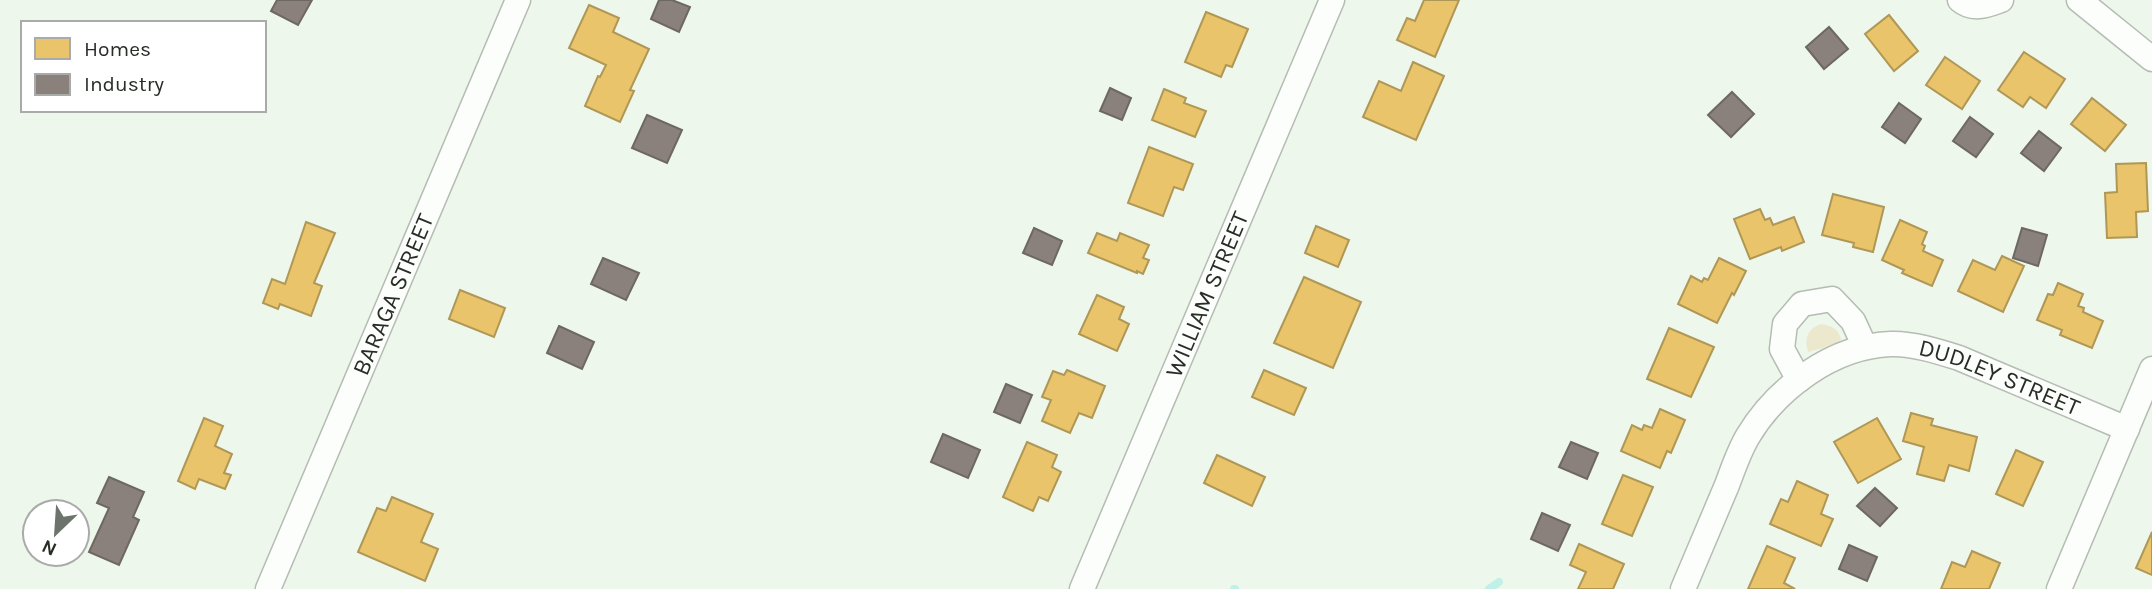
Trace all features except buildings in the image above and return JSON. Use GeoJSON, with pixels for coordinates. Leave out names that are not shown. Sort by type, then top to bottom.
{"type":"FeatureCollection","features":[{"type":"Feature","properties":{"kind":"street","name":"BARAGA STREET"},"geometry":{"type":"LineString","coordinates":[[268,589],[518,0]]}},
{"type":"Feature","properties":{"kind":"street","name":"WILLIAM STREET"},"geometry":{"type":"LineString","coordinates":[[1082,589],[1332,0]]}},
{"type":"Feature","properties":{"kind":"street"},"geometry":{"type":"LineString","coordinates":[[1960,0],[1966,5],[1982,7],[2001,0]]}},
{"type":"Feature","properties":{"kind":"street"},"geometry":{"type":"LineString","coordinates":[[2080,0],[2152,59]]}},
{"type":"Feature","properties":{"kind":"street"},"geometry":{"type":"LineString","coordinates":[[1799,380],[1782,349],[1785,324],[1802,303],[1832,299],[1853,321],[1865,347]]}},
{"type":"Feature","properties":{"kind":"street","name":"DUDLEY STREET"},"geometry":{"type":"LineString","coordinates":[[1683,589],[1747,438],[1766,411],[1799,380],[1833,360],[1865,347],[1894,344],[1941,352],[2127,429]]}},
{"type":"Feature","properties":{"kind":"street"},"geometry":{"type":"LineString","coordinates":[[2059,589],[2152,369]]}},
{"type":"Feature","properties":{"kind":"shaded area"},"geometry":{"type":"Polygon","coordinates":[[[1821,324],[1836,330],[1841,340],[1837,344],[1808,352],[1808,335],[1821,324]]]}},
{"type":"Feature","properties":{"kind":"waterway"},"geometry":{"type":"LineString","coordinates":[[1489,589],[1499,582]]}}]}
